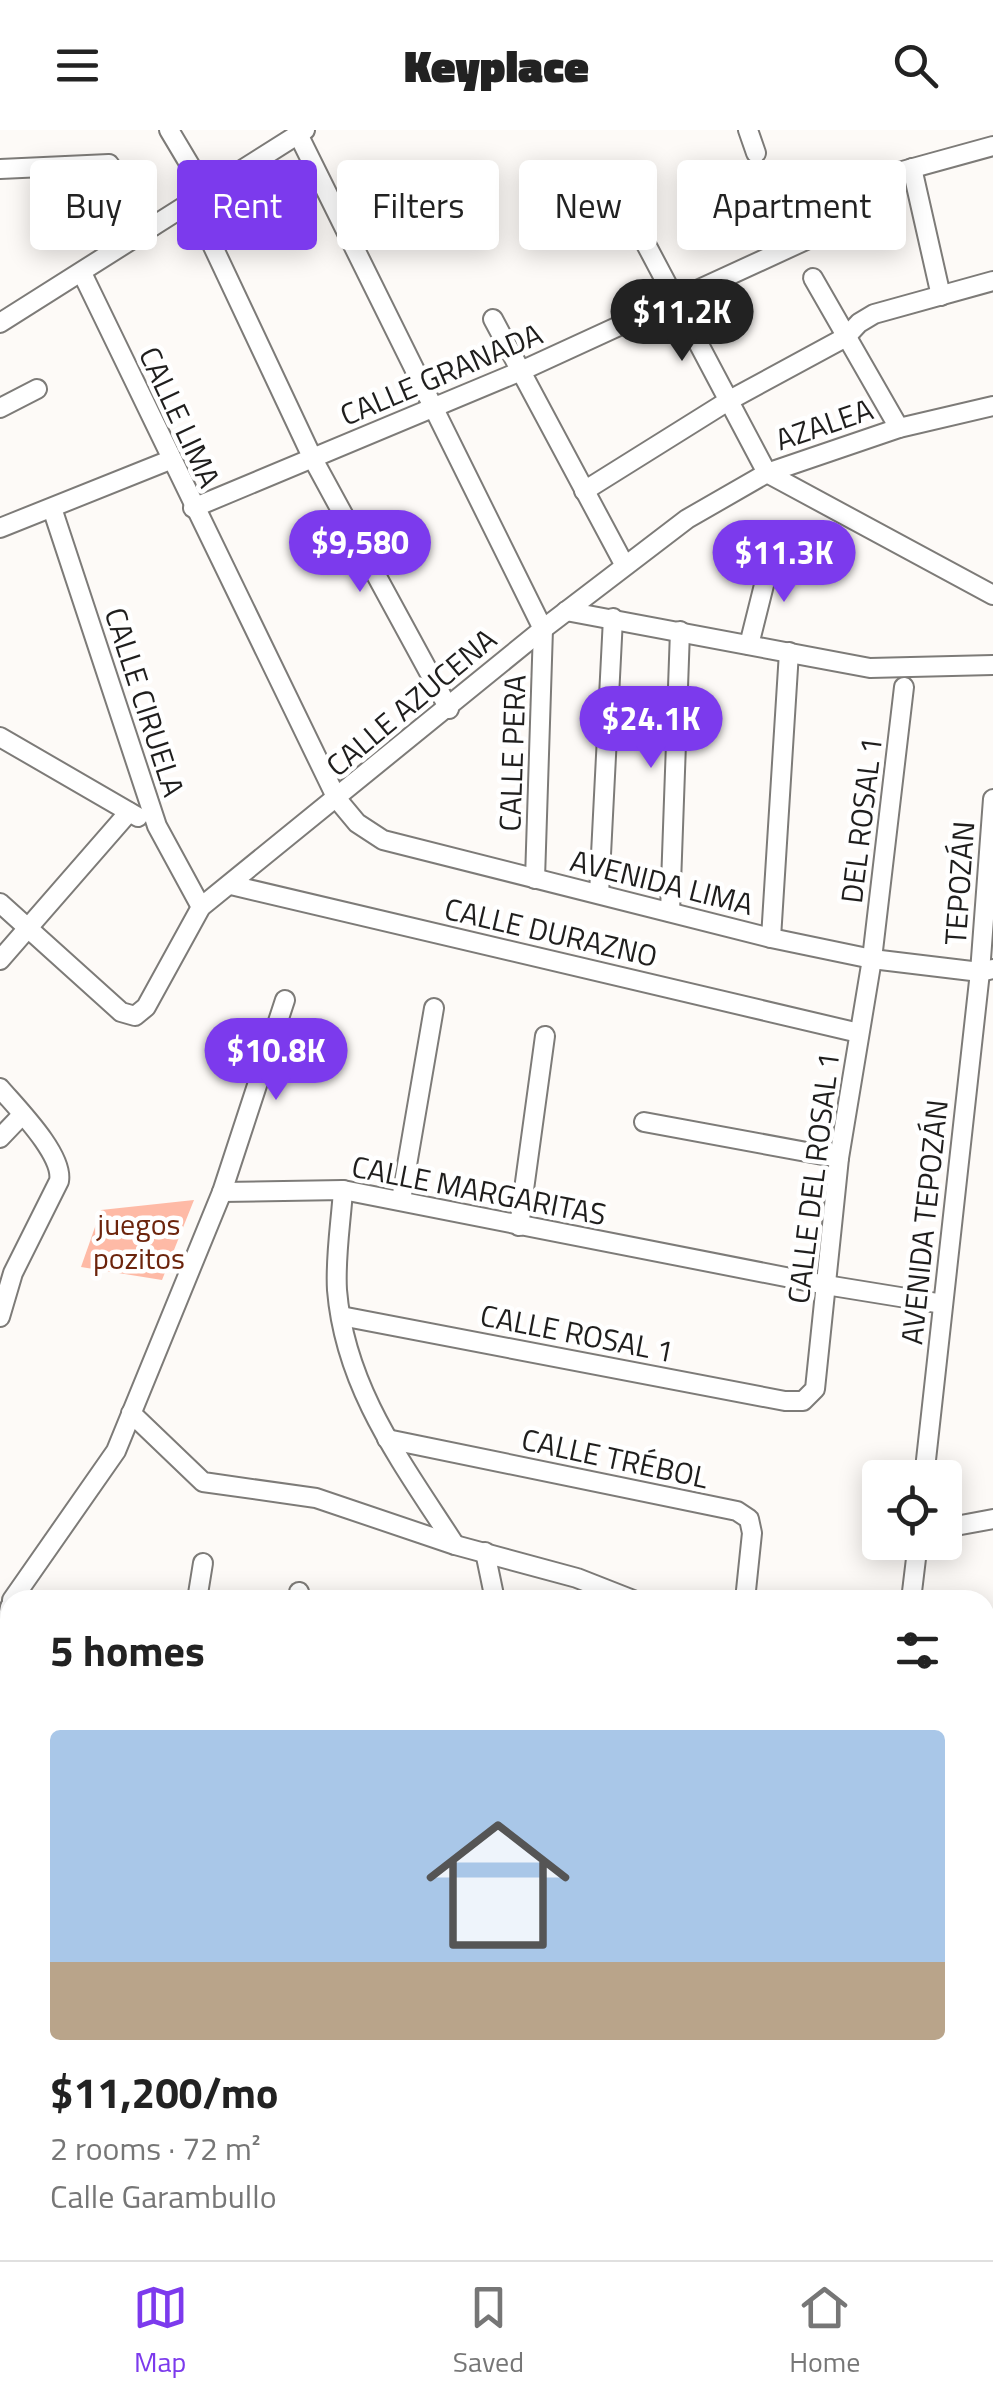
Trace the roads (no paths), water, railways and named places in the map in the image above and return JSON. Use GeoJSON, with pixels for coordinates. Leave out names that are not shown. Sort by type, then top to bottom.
{"type":"FeatureCollection","features":[{"type":"Feature","properties":{"kind":"street"},"geometry":{"type":"LineString","coordinates":[[169,130],[182,160]]}},
{"type":"Feature","properties":{"kind":"street"},"geometry":{"type":"LineString","coordinates":[[266,130],[275,148]]}},
{"type":"Feature","properties":{"kind":"street"},"geometry":{"type":"LineString","coordinates":[[748,130],[756,153]]}},
{"type":"Feature","properties":{"kind":"street"},"geometry":{"type":"LineString","coordinates":[[256,160],[301,132],[543,628]]}},
{"type":"Feature","properties":{"kind":"street"},"geometry":{"type":"LineString","coordinates":[[906,170],[993,146]]}},
{"type":"Feature","properties":{"kind":"street"},"geometry":{"type":"LineString","coordinates":[[0,169],[30,168]]}},
{"type":"Feature","properties":{"kind":"street"},"geometry":{"type":"LineString","coordinates":[[912,168],[941,296]]}},
{"type":"Feature","properties":{"kind":"street"},"geometry":{"type":"LineString","coordinates":[[0,323],[116,250]]}},
{"type":"Feature","properties":{"kind":"street"},"geometry":{"type":"LineString","coordinates":[[222,250],[312,459],[448,708]]}},
{"type":"Feature","properties":{"kind":"street"},"geometry":{"type":"LineString","coordinates":[[649,250],[767,473],[993,595]]}},
{"type":"Feature","properties":{"kind":"street","name":"CALLE GRANADA"},"geometry":{"type":"LineString","coordinates":[[193,508],[521,371],[785,250]]}},
{"type":"Feature","properties":{"kind":"street","name":"CALLE LIMA"},"geometry":{"type":"LineString","coordinates":[[82,272],[337,799]]}},
{"type":"Feature","properties":{"kind":"street"},"geometry":{"type":"LineString","coordinates":[[813,278],[899,428]]}},
{"type":"Feature","properties":{"kind":"street"},"geometry":{"type":"LineString","coordinates":[[584,491],[728,401],[846,338],[874,314],[993,281]]}},
{"type":"Feature","properties":{"kind":"street"},"geometry":{"type":"LineString","coordinates":[[493,318],[624,564]]}},
{"type":"Feature","properties":{"kind":"street"},"geometry":{"type":"LineString","coordinates":[[0,408],[37,388]]}},
{"type":"Feature","properties":{"kind":"street","name":"AZALEA"},"geometry":{"type":"LineString","coordinates":[[767,473],[899,428],[993,406]]}},
{"type":"Feature","properties":{"kind":"street"},"geometry":{"type":"LineString","coordinates":[[0,528],[170,460]]}},
{"type":"Feature","properties":{"kind":"street","name":"CALLE AZUCENA"},"geometry":{"type":"LineString","coordinates":[[27,927],[121,1012],[135,1016],[146,1008],[201,907],[624,564],[687,519],[767,473]]}},
{"type":"Feature","properties":{"kind":"street","name":"CALLE CIRUELA"},"geometry":{"type":"LineString","coordinates":[[52,508],[156,826],[201,907]]}},
{"type":"Feature","properties":{"kind":"street"},"geometry":{"type":"LineString","coordinates":[[749,644],[772,553]]}},
{"type":"Feature","properties":{"kind":"street"},"geometry":{"type":"LineString","coordinates":[[566,611],[870,668],[993,665]]}},
{"type":"Feature","properties":{"kind":"street"},"geometry":{"type":"LineString","coordinates":[[599,894],[612,618]]}},
{"type":"Feature","properties":{"kind":"street","name":"CALLE PERA"},"geometry":{"type":"LineString","coordinates":[[535,879],[543,628]]}},
{"type":"Feature","properties":{"kind":"street"},"geometry":{"type":"LineString","coordinates":[[670,912],[680,631]]}},
{"type":"Feature","properties":{"kind":"street"},"geometry":{"type":"LineString","coordinates":[[771,938],[789,652]]}},
{"type":"Feature","properties":{"kind":"street","name":"DEL ROSAL 1"},"geometry":{"type":"LineString","coordinates":[[872,959],[904,687]]}},
{"type":"Feature","properties":{"kind":"street"},"geometry":{"type":"LineString","coordinates":[[0,737],[156,826]]}},
{"type":"Feature","properties":{"kind":"street","name":"AVENIDA LIMA"},"geometry":{"type":"LineString","coordinates":[[337,799],[356,823],[383,840],[771,938],[872,959],[987,970]]}},
{"type":"Feature","properties":{"kind":"street","name":"TEPOZÁN"},"geometry":{"type":"LineString","coordinates":[[987,970],[993,799]]}},
{"type":"Feature","properties":{"kind":"street"},"geometry":{"type":"LineString","coordinates":[[0,960],[129,812]]}},
{"type":"Feature","properties":{"kind":"street","name":"CALLE DURAZNO"},"geometry":{"type":"LineString","coordinates":[[231,885],[859,1033]]}},
{"type":"Feature","properties":{"kind":"street"},"geometry":{"type":"LineString","coordinates":[[0,902],[27,927]]}},
{"type":"Feature","properties":{"kind":"street","name":"CALLE DEL ROSAL 1"},"geometry":{"type":"LineString","coordinates":[[804,1400],[814,1389],[839,1158],[872,959]]}},
{"type":"Feature","properties":{"kind":"street","name":"AVENIDA TEPOZÁN"},"geometry":{"type":"LineString","coordinates":[[926,1460],[942,1304],[987,970]]}},
{"type":"Feature","properties":{"kind":"street"},"geometry":{"type":"LineString","coordinates":[[20,1590],[116,1451],[222,1192],[286,1000]]}},
{"type":"Feature","properties":{"kind":"street"},"geometry":{"type":"LineString","coordinates":[[401,1200],[434,1008]]}},
{"type":"Feature","properties":{"kind":"street"},"geometry":{"type":"LineString","coordinates":[[519,1226],[545,1036]]}},
{"type":"Feature","properties":{"kind":"street"},"geometry":{"type":"LineString","coordinates":[[0,1088],[61,1170],[13,1273],[0,1317]]}},
{"type":"Feature","properties":{"kind":"street"},"geometry":{"type":"LineString","coordinates":[[0,1138],[22,1115]]}},
{"type":"Feature","properties":{"kind":"street"},"geometry":{"type":"LineString","coordinates":[[644,1122],[839,1158]]}},
{"type":"Feature","properties":{"kind":"street"},"geometry":{"type":"LineString","coordinates":[[343,1190],[337,1288],[360,1390],[387,1440],[455,1545]]}},
{"type":"Feature","properties":{"kind":"street","name":"CALLE MARGARITAS"},"geometry":{"type":"LineString","coordinates":[[222,1192],[343,1190],[826,1285],[942,1304]]}},
{"type":"Feature","properties":{"kind":"street","name":"CALLE ROSAL 1"},"geometry":{"type":"LineString","coordinates":[[341,1316],[786,1401],[804,1400]]}},
{"type":"Feature","properties":{"kind":"street"},"geometry":{"type":"LineString","coordinates":[[131,1413],[203,1482],[316,1498],[608,1590]]}},
{"type":"Feature","properties":{"kind":"street","name":"CALLE TRÉBOL"},"geometry":{"type":"LineString","coordinates":[[387,1440],[738,1512],[749,1519],[752,1534],[747,1590]]}},
{"type":"Feature","properties":{"kind":"street"},"geometry":{"type":"LineString","coordinates":[[962,1525],[993,1519]]}},
{"type":"Feature","properties":{"kind":"street"},"geometry":{"type":"LineString","coordinates":[[485,1552],[493,1590]]}},
{"type":"Feature","properties":{"kind":"street"},"geometry":{"type":"LineString","coordinates":[[913,1590],[916,1560]]}},
{"type":"Feature","properties":{"kind":"street"},"geometry":{"type":"LineString","coordinates":[[199,1590],[203,1562]]}},
{"type":"Feature","properties":{"kind":"park label","name":"juegos pozitos"},"geometry":{"type":"Point","coordinates":[139,1241]}}]}
